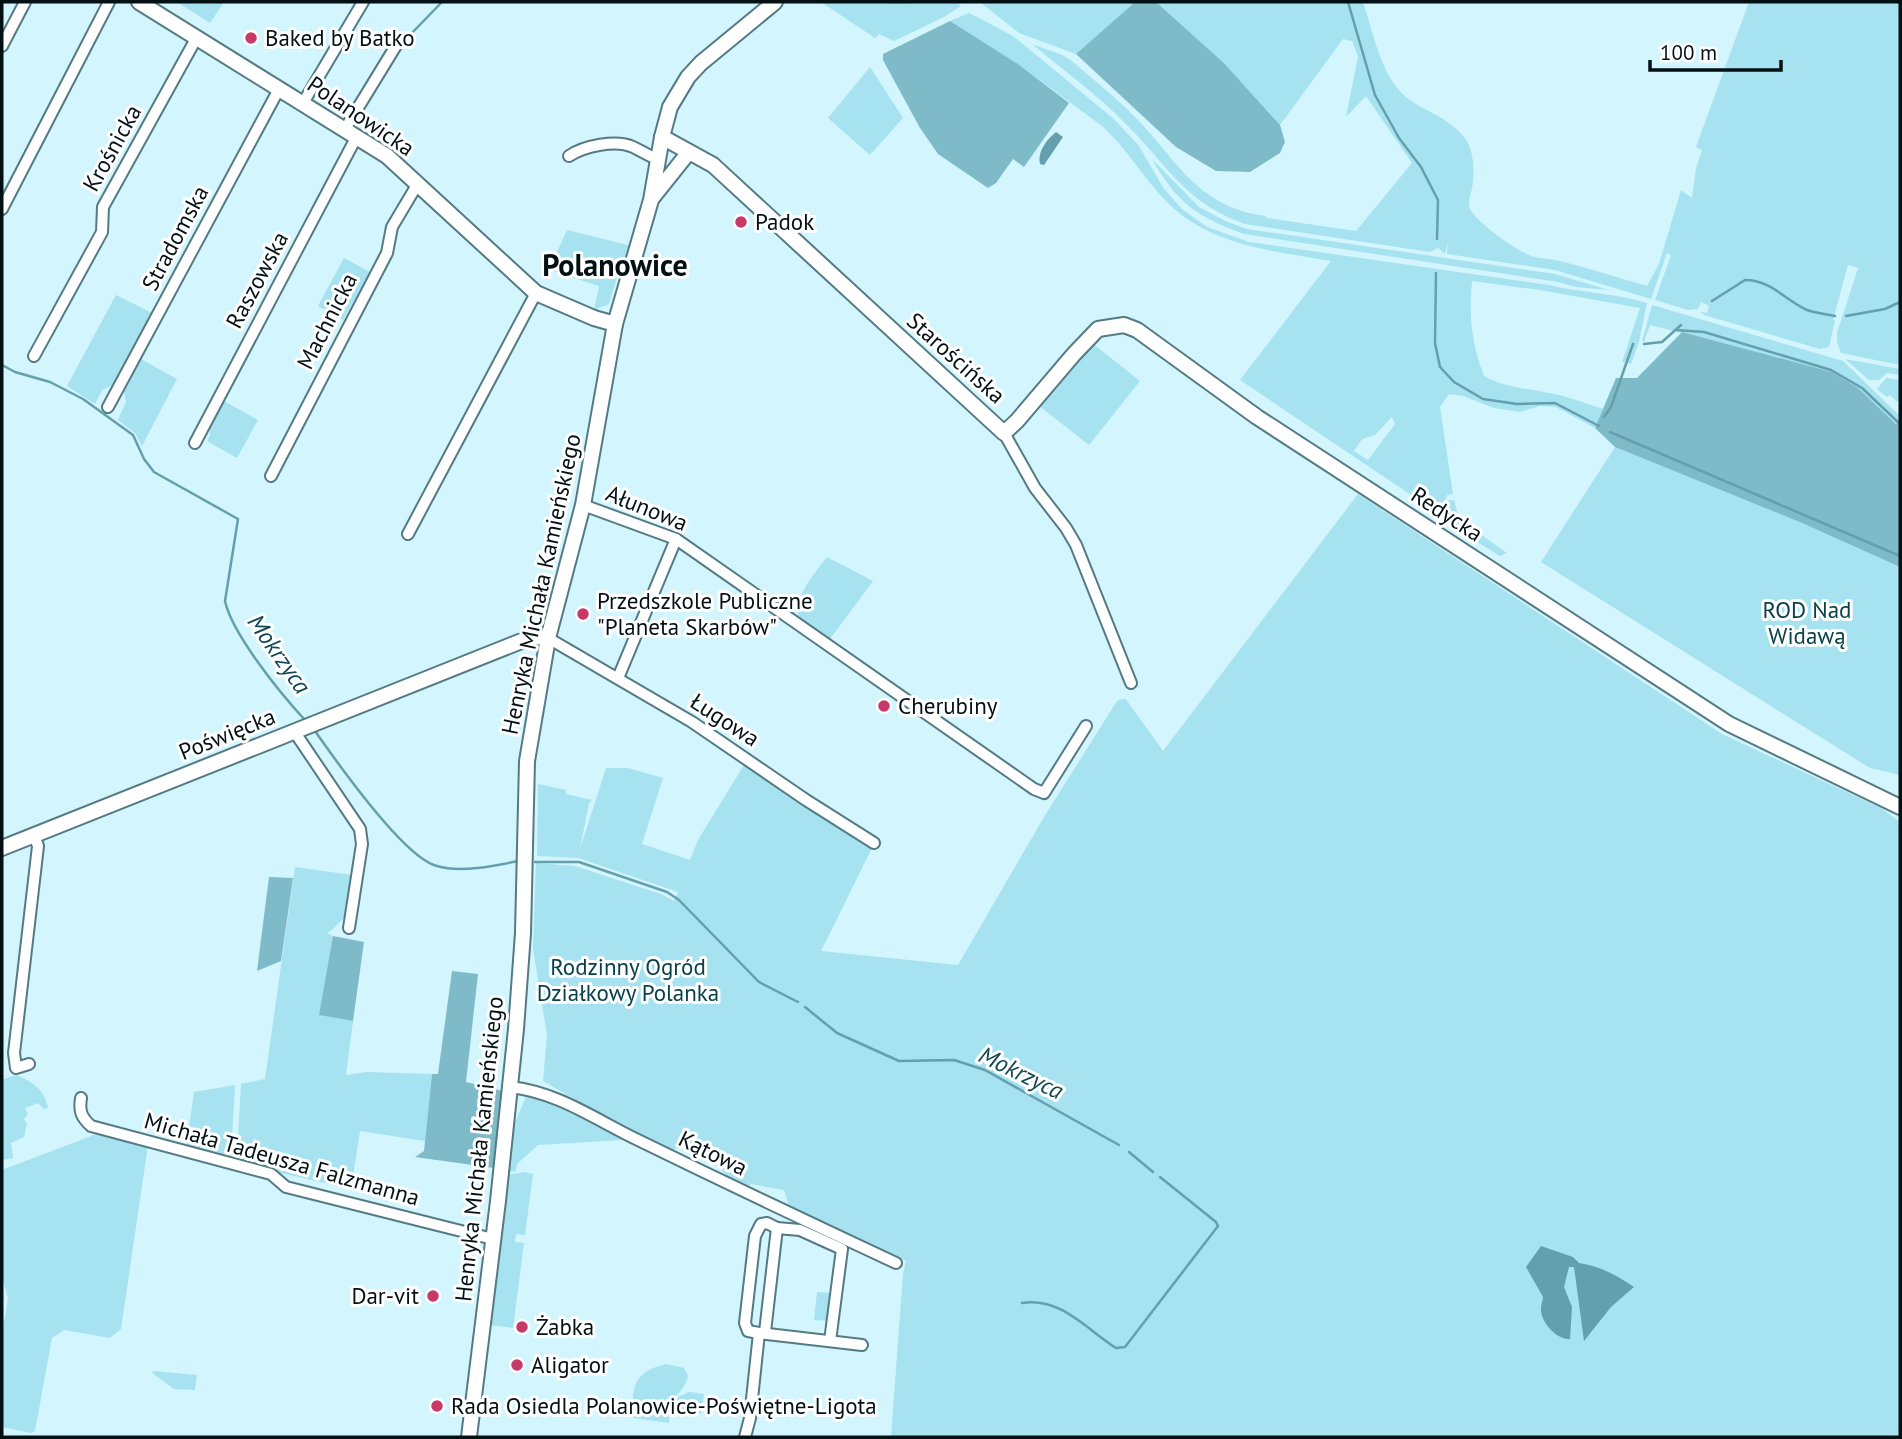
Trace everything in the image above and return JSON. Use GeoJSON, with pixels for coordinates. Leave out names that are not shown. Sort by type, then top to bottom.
{"type":"FeatureCollection","features":[{"type":"Feature","properties":{"kind":"street"},"geometry":{"type":"LineString","coordinates":[[2,46],[25,2]]}},
{"type":"Feature","properties":{"kind":"street"},"geometry":{"type":"LineString","coordinates":[[2,209],[109,2]]}},
{"type":"Feature","properties":{"kind":"street","name":"Polanowicka"},"geometry":{"type":"LineString","coordinates":[[139,2],[387,156],[536,293],[615,324]]}},
{"type":"Feature","properties":{"kind":"street"},"geometry":{"type":"LineString","coordinates":[[303,103],[363,2]]}},
{"type":"Feature","properties":{"kind":"street","name":"Henryka Michała Kamieńskiego"},"geometry":{"type":"LineString","coordinates":[[468,1437],[493,1239],[522,957],[527,761],[548,638],[583,505],[615,324],[651,200],[667,114],[688,77],[701,63],[775,2]]}},
{"type":"Feature","properties":{"kind":"street","name":"Krośnicka"},"geometry":{"type":"LineString","coordinates":[[34,356],[102,232],[103,207],[197,37]]}},
{"type":"Feature","properties":{"kind":"street","name":"Raszowska"},"geometry":{"type":"LineString","coordinates":[[195,443],[397,44]]}},
{"type":"Feature","properties":{"kind":"street","name":"Stradomska"},"geometry":{"type":"LineString","coordinates":[[108,407],[279,89]]}},
{"type":"Feature","properties":{"kind":"street","name":"Starościńska"},"geometry":{"type":"LineString","coordinates":[[662,137],[713,165],[1004,433],[1035,488],[1076,545],[1131,683]]}},
{"type":"Feature","properties":{"kind":"street"},"geometry":{"type":"LineString","coordinates":[[569,156],[588,148],[620,144],[630,145],[658,159]]}},
{"type":"Feature","properties":{"kind":"street"},"geometry":{"type":"LineString","coordinates":[[651,200],[690,152]]}},
{"type":"Feature","properties":{"kind":"street","name":"Machnicka"},"geometry":{"type":"LineString","coordinates":[[271,476],[387,253],[392,227],[417,185]]}},
{"type":"Feature","properties":{"kind":"street"},"geometry":{"type":"LineString","coordinates":[[408,534],[536,293]]}},
{"type":"Feature","properties":{"kind":"street","name":"Redycka"},"geometry":{"type":"LineString","coordinates":[[1004,433],[1098,329],[1124,325],[1138,330],[1257,417],[1729,724],[1900,807]]}},
{"type":"Feature","properties":{"kind":"street","name":"Ałunowa"},"geometry":{"type":"LineString","coordinates":[[583,505],[676,539],[1034,789],[1044,793],[1086,726]]}},
{"type":"Feature","properties":{"kind":"street"},"geometry":{"type":"LineString","coordinates":[[618,678],[676,539]]}},
{"type":"Feature","properties":{"kind":"street","name":"Ługowa"},"geometry":{"type":"LineString","coordinates":[[548,638],[692,722],[874,843]]}},
{"type":"Feature","properties":{"kind":"street","name":"Poświęcka"},"geometry":{"type":"LineString","coordinates":[[2,848],[526,639],[548,638]]}},
{"type":"Feature","properties":{"kind":"street"},"geometry":{"type":"LineString","coordinates":[[294,731],[352,814],[362,836],[349,928]]}},
{"type":"Feature","properties":{"kind":"street"},"geometry":{"type":"LineString","coordinates":[[29,1064],[16,1068],[14,1053],[38,846],[34,835]]}},
{"type":"Feature","properties":{"kind":"street","name":"Kątowa"},"geometry":{"type":"LineString","coordinates":[[510,1087],[539,1091],[555,1097],[622,1133],[896,1263]]}},
{"type":"Feature","properties":{"kind":"street","name":"Michała Tadeusza Falzmanna"},"geometry":{"type":"LineString","coordinates":[[81,1098],[79,1109],[83,1119],[91,1126],[271,1174],[286,1187],[493,1239]]}},
{"type":"Feature","properties":{"kind":"street"},"geometry":{"type":"LineString","coordinates":[[830,1341],[842,1249],[800,1230],[761,1224],[755,1236],[745,1323],[748,1331],[862,1345]]}},
{"type":"Feature","properties":{"kind":"street"},"geometry":{"type":"LineString","coordinates":[[745,1437],[777,1228]]}},
{"type":"Feature","properties":{"kind":"green space"},"geometry":{"type":"Polygon","coordinates":[[[177,2],[224,2],[210,23],[177,2]]]}},
{"type":"Feature","properties":{"kind":"green space"},"geometry":{"type":"Polygon","coordinates":[[[821,2],[957,2],[961,6],[894,41],[879,34],[875,38],[821,2]]]}},
{"type":"Feature","properties":{"kind":"green space"},"geometry":{"type":"Polygon","coordinates":[[[980,2],[1135,2],[1076,54],[1019,33],[980,2]]]}},
{"type":"Feature","properties":{"kind":"green space"},"geometry":{"type":"Polygon","coordinates":[[[1156,2],[1363,2],[1380,56],[1392,81],[1411,101],[1452,125],[1467,142],[1472,154],[1473,168],[1469,206],[1481,222],[1534,257],[1552,259],[1647,286],[1659,264],[1681,190],[1692,198],[1696,168],[1702,150],[1696,147],[1749,2],[1900,2],[1900,365],[1841,353],[1837,333],[1858,268],[1848,265],[1833,320],[1829,347],[1820,349],[1704,315],[1701,312],[1707,313],[1709,306],[1701,302],[1698,309],[1688,310],[1655,300],[1671,255],[1667,253],[1651,299],[1555,270],[1447,254],[1448,242],[1445,254],[1438,248],[1430,252],[1245,224],[1224,215],[1192,194],[1116,114],[1032,44],[1072,61],[1129,111],[1188,177],[1221,202],[1241,211],[1266,218],[1356,231],[1412,163],[1366,96],[1346,117],[1358,56],[1352,41],[1343,39],[1280,125],[1224,63],[1156,2]]]}},
{"type":"Feature","properties":{"kind":"green space"},"geometry":{"type":"Polygon","coordinates":[[[969,13],[1013,36],[1114,119],[1139,146],[1164,189],[1182,209],[1207,227],[1249,242],[1549,285],[1647,303],[1639,342],[1631,364],[1622,362],[1640,308],[1472,281],[1472,329],[1484,376],[1508,385],[1556,394],[1604,409],[1595,428],[1556,407],[1540,406],[1520,412],[1494,408],[1463,396],[1449,394],[1440,407],[1453,494],[1447,495],[1445,501],[1454,500],[1459,519],[1507,553],[1500,556],[1422,508],[1425,507],[1424,501],[1420,501],[1240,380],[1331,261],[1266,250],[1224,238],[1186,218],[1160,195],[1120,144],[1102,126],[1018,64],[950,21],[969,13]],[[1392,417],[1375,435],[1362,439],[1354,451],[1368,460],[1395,424],[1392,417]]]}},
{"type":"Feature","properties":{"kind":"green space"},"geometry":{"type":"Polygon","coordinates":[[[870,67],[903,118],[870,155],[828,118],[870,67]]]}},
{"type":"Feature","properties":{"kind":"green space"},"geometry":{"type":"Polygon","coordinates":[[[1152,159],[1199,207],[1247,229],[1555,274],[1609,290],[1244,234],[1213,221],[1190,207],[1170,187],[1152,159]]]}},
{"type":"Feature","properties":{"kind":"green space"},"geometry":{"type":"Polygon","coordinates":[[[567,230],[632,246],[627,265],[621,264],[609,304],[594,310],[599,286],[549,270],[567,230]]]}},
{"type":"Feature","properties":{"kind":"green space"},"geometry":{"type":"Polygon","coordinates":[[[344,258],[370,272],[343,320],[318,306],[344,258]]]}},
{"type":"Feature","properties":{"kind":"green space"},"geometry":{"type":"Polygon","coordinates":[[[116,295],[152,313],[113,385],[102,390],[95,404],[67,386],[116,295]]]}},
{"type":"Feature","properties":{"kind":"green space"},"geometry":{"type":"Polygon","coordinates":[[[1652,305],[1843,361],[1900,416],[1900,420],[1896,424],[1857,387],[1832,372],[1650,325],[1644,342],[1642,341],[1652,305]]]}},
{"type":"Feature","properties":{"kind":"green space"},"geometry":{"type":"Polygon","coordinates":[[[1092,343],[1140,381],[1089,445],[1038,405],[1092,343]]]}},
{"type":"Feature","properties":{"kind":"green space"},"geometry":{"type":"Polygon","coordinates":[[[141,359],[177,379],[142,446],[135,433],[118,420],[126,402],[124,392],[141,359]]]}},
{"type":"Feature","properties":{"kind":"green space"},"geometry":{"type":"Polygon","coordinates":[[[1845,359],[1900,369],[1900,375],[1887,373],[1879,380],[1869,380],[1845,359]]]}},
{"type":"Feature","properties":{"kind":"green space"},"geometry":{"type":"Polygon","coordinates":[[[1886,378],[1900,380],[1900,404],[1877,389],[1886,378]]]}},
{"type":"Feature","properties":{"kind":"green space"},"geometry":{"type":"Polygon","coordinates":[[[224,401],[258,420],[237,458],[207,441],[224,401]]]}},
{"type":"Feature","properties":{"kind":"green space","name":"ROD Nad Widawą"},"geometry":{"type":"Polygon","coordinates":[[[1615,447],[1802,523],[1900,567],[1900,775],[1870,768],[1541,562],[1615,447]]]}},
{"type":"Feature","properties":{"kind":"green space","name":"Rodzinny Ogród Działkowy Polanka"},"geometry":{"type":"Polygon","coordinates":[[[1358,494],[1722,734],[1881,808],[1900,822],[1900,1437],[891,1437],[906,1261],[789,1207],[784,1190],[751,1184],[749,1188],[729,1179],[707,1150],[695,1146],[668,1150],[543,1081],[547,1035],[533,949],[536,863],[575,866],[661,894],[674,901],[678,892],[578,858],[537,856],[538,784],[566,790],[566,794],[592,800],[589,803],[580,849],[606,768],[628,768],[663,778],[642,844],[690,860],[698,840],[744,765],[872,848],[821,951],[958,965],[1044,817],[1117,701],[1125,698],[1163,751],[1358,494]]]}},
{"type":"Feature","properties":{"kind":"green space"},"geometry":{"type":"Polygon","coordinates":[[[827,557],[873,581],[830,639],[805,623],[799,616],[798,609],[802,593],[827,557]]]}},
{"type":"Feature","properties":{"kind":"green space"},"geometry":{"type":"Polygon","coordinates":[[[295,867],[352,875],[347,916],[327,933],[333,936],[320,1015],[353,1021],[346,1075],[367,1072],[432,1074],[425,1141],[360,1131],[351,1189],[280,1173],[241,1161],[237,1154],[241,1084],[265,1079],[295,867]]]}},
{"type":"Feature","properties":{"kind":"green space"},"geometry":{"type":"Polygon","coordinates":[[[16,1075],[37,1087],[48,1108],[44,1109],[38,1103],[25,1108],[28,1114],[24,1119],[27,1124],[24,1137],[11,1143],[13,1158],[3,1160],[2,1080],[16,1075]]]}},
{"type":"Feature","properties":{"kind":"green space"},"geometry":{"type":"Polygon","coordinates":[[[235,1085],[231,1155],[226,1159],[186,1148],[194,1092],[235,1085]]]}},
{"type":"Feature","properties":{"kind":"green space"},"geometry":{"type":"Polygon","coordinates":[[[527,1094],[565,1107],[622,1140],[538,1145],[517,1164],[516,1171],[508,1172],[512,1130],[527,1094]]]}},
{"type":"Feature","properties":{"kind":"green space"},"geometry":{"type":"Polygon","coordinates":[[[99,1133],[148,1145],[121,1329],[110,1338],[64,1330],[52,1338],[35,1431],[30,1433],[2,1427],[2,1325],[8,1298],[2,1277],[2,1170],[99,1133]]]}},
{"type":"Feature","properties":{"kind":"green space"},"geometry":{"type":"Polygon","coordinates":[[[525,1172],[533,1174],[525,1235],[516,1234],[515,1242],[524,1243],[513,1328],[490,1325],[507,1175],[525,1172]]]}},
{"type":"Feature","properties":{"kind":"green space"},"geometry":{"type":"Polygon","coordinates":[[[817,1292],[832,1293],[828,1321],[814,1320],[817,1292]]]}},
{"type":"Feature","properties":{"kind":"green space"},"geometry":{"type":"Polygon","coordinates":[[[666,1364],[684,1368],[688,1376],[685,1384],[665,1403],[648,1407],[640,1405],[633,1399],[638,1380],[652,1368],[666,1364]]]}},
{"type":"Feature","properties":{"kind":"green space"},"geometry":{"type":"Polygon","coordinates":[[[152,1373],[197,1375],[195,1390],[174,1389],[152,1373]]]}},
{"type":"Feature","properties":{"kind":"green space"},"geometry":{"type":"Polygon","coordinates":[[[689,1392],[704,1394],[701,1414],[675,1410],[678,1397],[689,1392]]]}},
{"type":"Feature","properties":{"kind":"green space"},"geometry":{"type":"Polygon","coordinates":[[[670,1403],[669,1423],[633,1418],[639,1410],[670,1403]]]}},
{"type":"Feature","properties":{"kind":"shaded area"},"geometry":{"type":"Polygon","coordinates":[[[1135,2],[1156,2],[1224,63],[1280,125],[1285,142],[1280,153],[1250,172],[1216,171],[1176,147],[1076,54],[1135,2]]]}},
{"type":"Feature","properties":{"kind":"shaded area"},"geometry":{"type":"Polygon","coordinates":[[[950,21],[1018,64],[1069,103],[1024,167],[1013,159],[996,183],[988,188],[938,154],[920,128],[883,60],[883,54],[950,21]]]}},
{"type":"Feature","properties":{"kind":"shaded area"},"geometry":{"type":"Polygon","coordinates":[[[1056,132],[1063,137],[1044,165],[1040,164],[1044,146],[1056,132]]]}},
{"type":"Feature","properties":{"kind":"shaded area"},"geometry":{"type":"Polygon","coordinates":[[[1682,332],[1832,372],[1857,387],[1896,424],[1900,420],[1900,567],[1802,523],[1615,447],[1595,428],[1616,378],[1637,378],[1682,332]]]}},
{"type":"Feature","properties":{"kind":"shaded area"},"geometry":{"type":"Polygon","coordinates":[[[269,877],[293,878],[281,961],[257,971],[269,877]]]}},
{"type":"Feature","properties":{"kind":"shaded area"},"geometry":{"type":"Polygon","coordinates":[[[333,936],[364,942],[353,1021],[319,1015],[333,936]]]}},
{"type":"Feature","properties":{"kind":"shaded area"},"geometry":{"type":"Polygon","coordinates":[[[452,971],[478,974],[466,1082],[503,1091],[494,1168],[415,1157],[424,1151],[432,1074],[438,1074],[452,971]]]}},
{"type":"Feature","properties":{"kind":"shaded area"},"geometry":{"type":"Polygon","coordinates":[[[1541,1246],[1573,1257],[1579,1263],[1608,1272],[1634,1287],[1611,1307],[1584,1341],[1574,1267],[1569,1267],[1564,1287],[1572,1307],[1570,1339],[1560,1337],[1543,1319],[1543,1297],[1526,1267],[1541,1246]]]}},
{"type":"Feature","properties":{"kind":"waterway"},"geometry":{"type":"LineString","coordinates":[[407,38],[442,2]]}},
{"type":"Feature","properties":{"kind":"waterway"},"geometry":{"type":"LineString","coordinates":[[889,2],[908,2]]}},
{"type":"Feature","properties":{"kind":"waterway"},"geometry":{"type":"LineString","coordinates":[[1348,2],[1375,95],[1399,138],[1421,167],[1438,200],[1437,239]]}},
{"type":"Feature","properties":{"kind":"waterway"},"geometry":{"type":"LineString","coordinates":[[1436,273],[1435,343],[1440,367],[1454,382],[1483,399],[1517,404],[1555,403],[1599,426]]}},
{"type":"Feature","properties":{"kind":"waterway"},"geometry":{"type":"LineString","coordinates":[[1712,301],[1745,280],[1754,281],[1763,283],[1807,310],[1835,316]]}},
{"type":"Feature","properties":{"kind":"waterway"},"geometry":{"type":"LineString","coordinates":[[1846,316],[1885,309],[1900,302]]}},
{"type":"Feature","properties":{"kind":"waterway"},"geometry":{"type":"LineString","coordinates":[[1644,344],[1662,342],[1681,325]]}},
{"type":"Feature","properties":{"kind":"waterway"},"geometry":{"type":"LineString","coordinates":[[1676,330],[1704,332],[1831,370],[1862,388],[1900,424]]}},
{"type":"Feature","properties":{"kind":"waterway"},"geometry":{"type":"LineString","coordinates":[[1604,417],[1611,407],[1633,344]]}},
{"type":"Feature","properties":{"kind":"waterway","name":"Mokrzyca"},"geometry":{"type":"LineString","coordinates":[[2,365],[15,372],[50,382],[83,399],[133,435],[144,459],[154,472],[238,519],[225,601],[229,615],[258,663],[304,719]]}},
{"type":"Feature","properties":{"kind":"waterway"},"geometry":{"type":"LineString","coordinates":[[1610,432],[1900,556]]}},
{"type":"Feature","properties":{"kind":"waterway","name":"Mokrzyca"},"geometry":{"type":"LineString","coordinates":[[315,731],[389,828],[423,859],[437,866],[456,869],[488,867],[518,861]]}},
{"type":"Feature","properties":{"kind":"waterway","name":"Mokrzyca"},"geometry":{"type":"LineString","coordinates":[[535,862],[579,862],[667,892],[679,900],[759,982],[798,1002]]}},
{"type":"Feature","properties":{"kind":"waterway","name":"Mokrzyca"},"geometry":{"type":"LineString","coordinates":[[805,1007],[837,1033],[899,1061],[954,1060],[985,1070],[1119,1145]]}},
{"type":"Feature","properties":{"kind":"waterway"},"geometry":{"type":"LineString","coordinates":[[1129,1152],[1153,1172]]}},
{"type":"Feature","properties":{"kind":"waterway"},"geometry":{"type":"LineString","coordinates":[[1022,1303],[1036,1302],[1061,1310],[1116,1348],[1125,1347],[1218,1226],[1160,1177]]}},
{"type":"Feature","properties":{"kind":"place","name":"Baked by Batko"},"geometry":{"type":"Point","coordinates":[251,38]}},
{"type":"Feature","properties":{"kind":"place","name":"Padok"},"geometry":{"type":"Point","coordinates":[741,222]}},
{"type":"Feature","properties":{"kind":"place","name":"Przedszkole Publiczne \"Planeta Skarbów\""},"geometry":{"type":"Point","coordinates":[583,614]}},
{"type":"Feature","properties":{"kind":"place","name":"Cherubiny"},"geometry":{"type":"Point","coordinates":[884,706]}},
{"type":"Feature","properties":{"kind":"place","name":"Dar-vit"},"geometry":{"type":"Point","coordinates":[433,1296]}},
{"type":"Feature","properties":{"kind":"place","name":"Żabka"},"geometry":{"type":"Point","coordinates":[522,1327]}},
{"type":"Feature","properties":{"kind":"place","name":"Aligator"},"geometry":{"type":"Point","coordinates":[517,1365]}},
{"type":"Feature","properties":{"kind":"place","name":"Rada Osiedla Polanowice-Poświętne-Ligota"},"geometry":{"type":"Point","coordinates":[437,1406]}},
{"type":"Feature","properties":{"kind":"district","name":"Polanowice"},"geometry":{"type":"Point","coordinates":[615,266]}}]}
